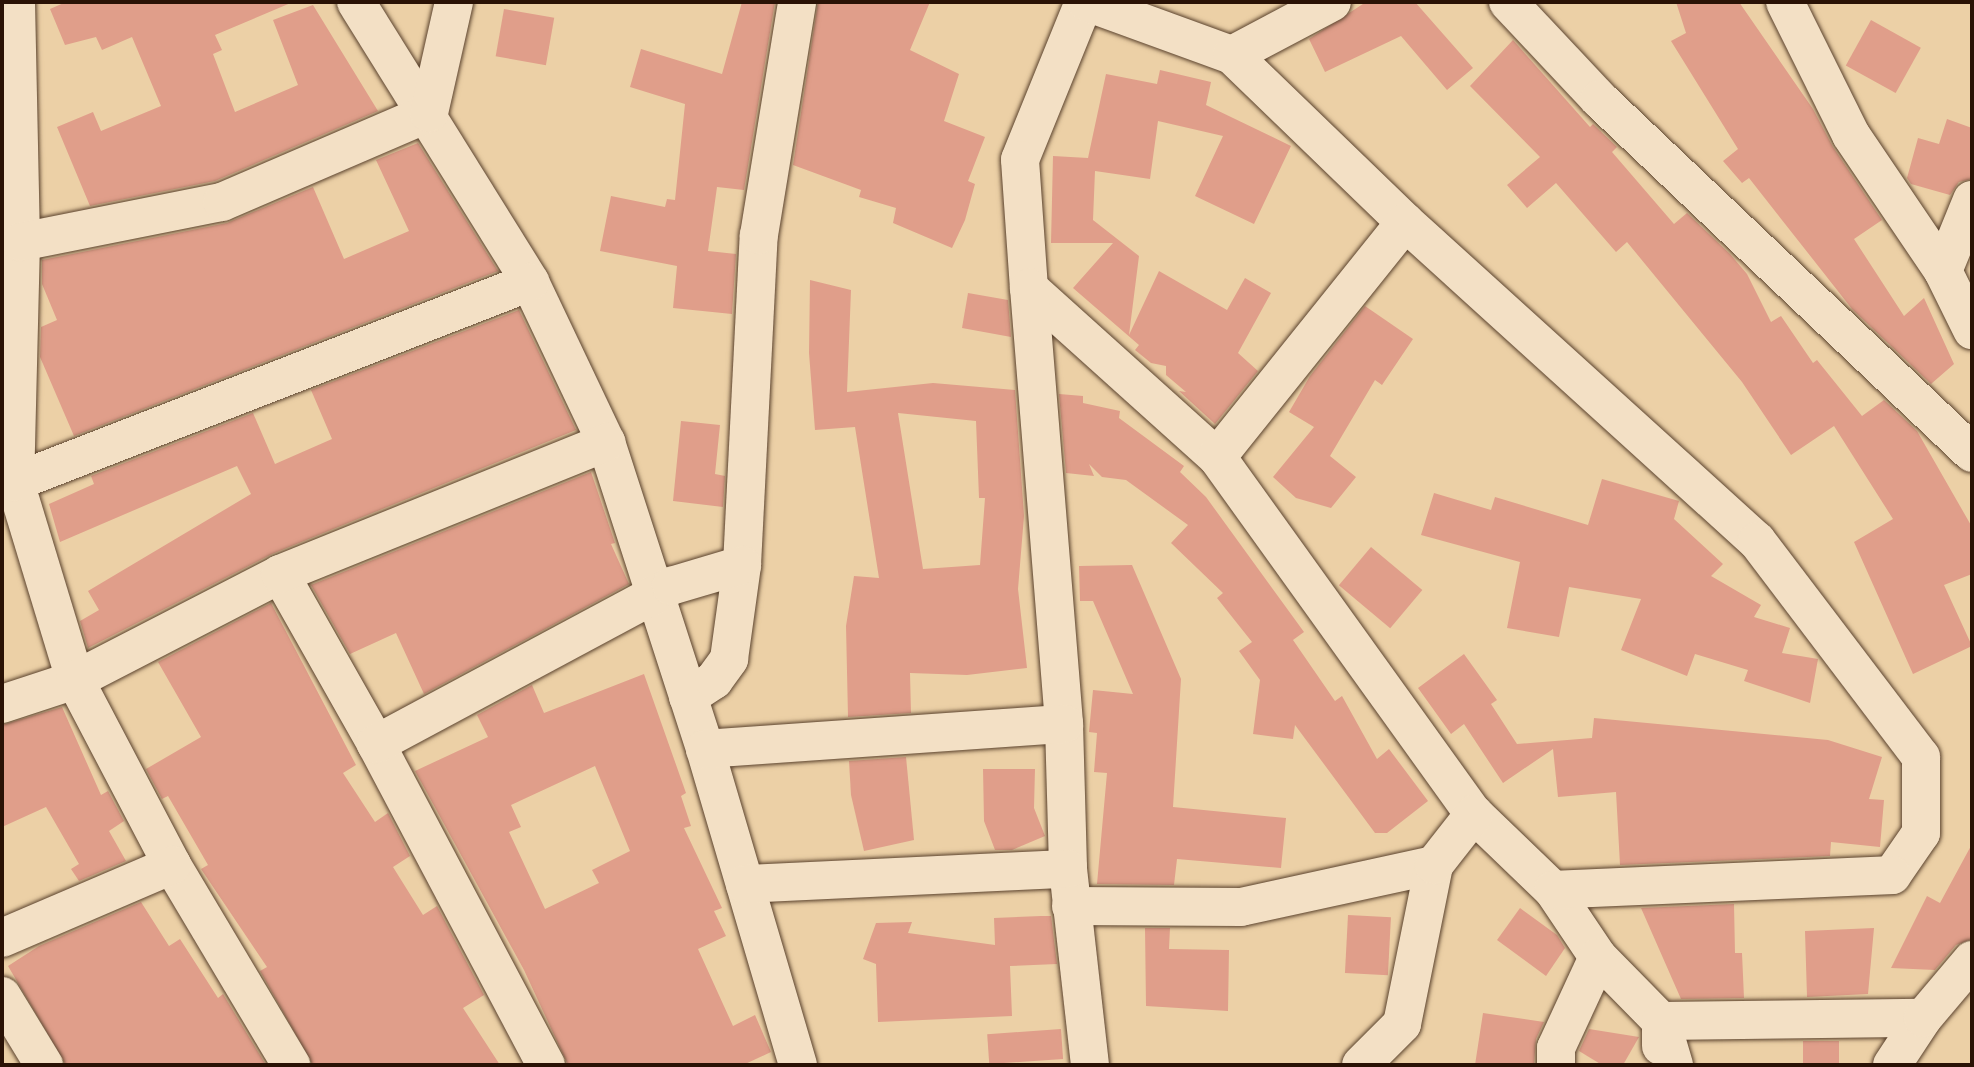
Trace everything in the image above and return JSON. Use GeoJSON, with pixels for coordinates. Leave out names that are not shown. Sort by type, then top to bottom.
{"type":"FeatureCollection","features":[{"type":"Feature","properties":{"kind":"street"},"geometry":{"type":"LineString","coordinates":[[16,2],[21,242],[15,482],[75,680],[172,865],[291,1065]]}},
{"type":"Feature","properties":{"kind":"street"},"geometry":{"type":"LineString","coordinates":[[356,2],[429,113],[530,282],[606,442],[705,749],[798,1065]]}},
{"type":"Feature","properties":{"kind":"street"},"geometry":{"type":"LineString","coordinates":[[429,113],[454,2]]}},
{"type":"Feature","properties":{"kind":"street"},"geometry":{"type":"LineString","coordinates":[[688,697],[714,680],[729,659],[742,565],[759,235],[797,2]]}},
{"type":"Feature","properties":{"kind":"street"},"geometry":{"type":"LineString","coordinates":[[1090,1065],[1070,888],[1064,724],[1020,160],[1085,2],[1232,55],[1405,222],[1757,541],[1920,757],[1922,834],[1892,875],[1553,890]]}},
{"type":"Feature","properties":{"kind":"street"},"geometry":{"type":"LineString","coordinates":[[1232,55],[1332,2]]}},
{"type":"Feature","properties":{"kind":"street"},"geometry":{"type":"LineString","coordinates":[[1508,2],[1609,109],[1972,453]]}},
{"type":"Feature","properties":{"kind":"street"},"geometry":{"type":"LineString","coordinates":[[1785,2],[1852,135],[1943,271],[1972,330]]}},
{"type":"Feature","properties":{"kind":"street"},"geometry":{"type":"LineString","coordinates":[[21,242],[222,202],[429,113]]}},
{"type":"Feature","properties":{"kind":"street"},"geometry":{"type":"LineString","coordinates":[[1943,271],[1972,200]]}},
{"type":"Feature","properties":{"kind":"street"},"geometry":{"type":"LineString","coordinates":[[1217,457],[1405,222]]}},
{"type":"Feature","properties":{"kind":"street"},"geometry":{"type":"LineString","coordinates":[[15,482],[530,282]]}},
{"type":"Feature","properties":{"kind":"street"},"geometry":{"type":"LineString","coordinates":[[1029,288],[1217,457],[1474,814],[1553,890],[1598,957],[1661,1021],[1674,1065]]}},
{"type":"Feature","properties":{"kind":"street"},"geometry":{"type":"LineString","coordinates":[[2,704],[75,680],[280,574],[606,442]]}},
{"type":"Feature","properties":{"kind":"street"},"geometry":{"type":"LineString","coordinates":[[376,744],[655,595],[687,580],[742,565]]}},
{"type":"Feature","properties":{"kind":"street"},"geometry":{"type":"LineString","coordinates":[[280,574],[376,744],[546,1065]]}},
{"type":"Feature","properties":{"kind":"street"},"geometry":{"type":"LineString","coordinates":[[705,749],[1064,724]]}},
{"type":"Feature","properties":{"kind":"street"},"geometry":{"type":"LineString","coordinates":[[1361,1065],[1402,1024],[1434,865],[1474,814]]}},
{"type":"Feature","properties":{"kind":"street"},"geometry":{"type":"LineString","coordinates":[[2,938],[172,865]]}},
{"type":"Feature","properties":{"kind":"street"},"geometry":{"type":"LineString","coordinates":[[744,884],[1070,888],[1241,906],[1434,865]]}},
{"type":"Feature","properties":{"kind":"street"},"geometry":{"type":"LineString","coordinates":[[1556,1065],[1556,1048],[1598,957]]}},
{"type":"Feature","properties":{"kind":"street"},"geometry":{"type":"LineString","coordinates":[[1892,1065],[1923,1018],[1972,960]]}},
{"type":"Feature","properties":{"kind":"street"},"geometry":{"type":"LineString","coordinates":[[2,996],[44,1065]]}},
{"type":"Feature","properties":{"kind":"street"},"geometry":{"type":"LineString","coordinates":[[1661,1021],[1923,1018]]}},
{"type":"Feature","properties":{"kind":"street"},"geometry":{"type":"LineString","coordinates":[[1661,1021],[1661,1065]]}},
{"type":"Feature","properties":{"kind":"building"},"geometry":{"type":"Polygon","coordinates":[[[66,2],[293,2],[215,35],[222,50],[213,54],[235,112],[298,85],[273,20],[313,5],[378,111],[215,181],[90,206],[57,127],[93,112],[101,131],[161,106],[132,37],[102,50],[96,37],[65,45],[50,9],[66,2]]]}},
{"type":"Feature","properties":{"kind":"building"},"geometry":{"type":"Polygon","coordinates":[[[742,2],[775,2],[744,190],[717,187],[708,251],[736,254],[732,314],[673,308],[677,266],[600,251],[611,196],[665,207],[667,199],[675,200],[685,104],[630,87],[641,49],[722,74],[742,2]]]}},
{"type":"Feature","properties":{"kind":"building"},"geometry":{"type":"Polygon","coordinates":[[[818,2],[930,2],[910,50],[959,74],[944,121],[985,137],[968,181],[975,184],[965,220],[952,248],[893,223],[896,208],[859,197],[861,190],[793,165],[818,2]]]}},
{"type":"Feature","properties":{"kind":"building"},"geometry":{"type":"Polygon","coordinates":[[[1366,2],[1415,2],[1473,68],[1447,90],[1401,36],[1325,72],[1309,39],[1366,2]]]}},
{"type":"Feature","properties":{"kind":"building"},"geometry":{"type":"Polygon","coordinates":[[[1676,2],[1739,2],[1813,109],[1833,147],[1882,220],[1854,239],[1904,316],[1924,298],[1954,364],[1931,384],[1852,309],[1749,178],[1742,183],[1723,161],[1738,149],[1671,41],[1686,33],[1676,2]]]}},
{"type":"Feature","properties":{"kind":"building"},"geometry":{"type":"Polygon","coordinates":[[[504,9],[554,18],[546,65],[496,56],[504,9]]]}},
{"type":"Feature","properties":{"kind":"building"},"geometry":{"type":"Polygon","coordinates":[[[1871,20],[1921,48],[1896,93],[1846,65],[1871,20]]]}},
{"type":"Feature","properties":{"kind":"building"},"geometry":{"type":"Polygon","coordinates":[[[1513,40],[1590,127],[1593,124],[1617,147],[1612,152],[1674,224],[1687,213],[1730,254],[1747,274],[1771,322],[1781,316],[1813,363],[1817,360],[1862,416],[1884,400],[1917,431],[1972,527],[1972,574],[1944,585],[1972,646],[1913,674],[1854,542],[1893,519],[1834,426],[1791,455],[1742,382],[1627,242],[1616,252],[1556,183],[1527,208],[1507,185],[1540,157],[1470,86],[1513,40]]]}},
{"type":"Feature","properties":{"kind":"building"},"geometry":{"type":"Polygon","coordinates":[[[1160,70],[1211,82],[1206,105],[1291,146],[1254,224],[1195,196],[1223,136],[1158,121],[1150,179],[1095,171],[1093,220],[1139,256],[1129,335],[1159,271],[1227,310],[1245,278],[1271,293],[1238,353],[1258,371],[1215,424],[1179,391],[1186,392],[1166,375],[1166,366],[1151,363],[1135,350],[1139,345],[1073,288],[1113,243],[1051,243],[1053,156],[1088,158],[1106,74],[1157,84],[1160,70]]]}},
{"type":"Feature","properties":{"kind":"building"},"geometry":{"type":"Polygon","coordinates":[[[1947,119],[1972,128],[1972,179],[1959,182],[1950,195],[1911,184],[1907,178],[1918,138],[1939,144],[1947,119]]]}},
{"type":"Feature","properties":{"kind":"building"},"geometry":{"type":"Polygon","coordinates":[[[418,143],[498,271],[74,436],[40,357],[41,327],[57,320],[42,284],[42,260],[227,223],[313,187],[344,259],[409,231],[376,160],[418,143]]]}},
{"type":"Feature","properties":{"kind":"building"},"geometry":{"type":"Polygon","coordinates":[[[810,280],[851,290],[847,392],[933,383],[1015,390],[1024,516],[1018,589],[1027,668],[967,675],[910,673],[911,713],[848,717],[846,626],[854,576],[879,578],[855,427],[815,430],[809,353],[810,280]],[[898,413],[923,569],[980,565],[985,498],[979,498],[976,421],[898,413]]]}},
{"type":"Feature","properties":{"kind":"building"},"geometry":{"type":"Polygon","coordinates":[[[968,293],[1008,300],[1011,337],[962,328],[968,293]]]}},
{"type":"Feature","properties":{"kind":"building"},"geometry":{"type":"Polygon","coordinates":[[[1365,306],[1413,339],[1382,385],[1375,380],[1330,456],[1356,477],[1331,508],[1296,498],[1273,477],[1314,427],[1289,412],[1310,376],[1365,306]]]}},
{"type":"Feature","properties":{"kind":"building"},"geometry":{"type":"Polygon","coordinates":[[[519,310],[576,430],[272,554],[88,648],[80,621],[99,610],[88,591],[251,494],[237,466],[60,542],[49,504],[94,484],[91,476],[253,413],[275,464],[332,439],[311,390],[519,310]]]}},
{"type":"Feature","properties":{"kind":"building"},"geometry":{"type":"Polygon","coordinates":[[[1059,394],[1083,396],[1083,403],[1120,411],[1119,418],[1184,466],[1180,472],[1206,497],[1304,632],[1293,640],[1335,701],[1342,696],[1377,759],[1389,749],[1428,801],[1387,833],[1375,833],[1295,725],[1293,739],[1253,734],[1260,680],[1239,651],[1252,642],[1217,598],[1223,593],[1171,543],[1188,525],[1126,480],[1102,477],[1089,464],[1094,476],[1066,473],[1059,394]]]}},
{"type":"Feature","properties":{"kind":"building"},"geometry":{"type":"Polygon","coordinates":[[[681,421],[720,425],[715,474],[725,476],[723,507],[673,501],[681,421]]]}},
{"type":"Feature","properties":{"kind":"building"},"geometry":{"type":"Polygon","coordinates":[[[591,472],[615,543],[611,544],[629,584],[424,694],[396,633],[350,654],[311,585],[591,472]]]}},
{"type":"Feature","properties":{"kind":"building"},"geometry":{"type":"Polygon","coordinates":[[[1602,479],[1679,501],[1674,519],[1723,564],[1711,576],[1761,605],[1754,617],[1790,628],[1782,653],[1818,659],[1810,703],[1744,681],[1748,670],[1695,654],[1687,676],[1621,650],[1641,599],[1569,587],[1559,637],[1507,628],[1520,562],[1421,535],[1434,493],[1491,510],[1495,497],[1588,525],[1602,479]]]}},
{"type":"Feature","properties":{"kind":"building"},"geometry":{"type":"Polygon","coordinates":[[[1371,547],[1422,590],[1390,628],[1339,585],[1371,547]]]}},
{"type":"Feature","properties":{"kind":"building"},"geometry":{"type":"Polygon","coordinates":[[[1132,565],[1181,679],[1173,807],[1286,818],[1281,868],[1177,859],[1174,885],[1097,884],[1107,773],[1094,772],[1097,733],[1089,732],[1093,690],[1133,694],[1093,601],[1080,601],[1079,566],[1132,565]]]}},
{"type":"Feature","properties":{"kind":"building"},"geometry":{"type":"Polygon","coordinates":[[[271,603],[356,765],[343,773],[375,822],[388,813],[410,856],[393,867],[423,915],[437,906],[484,995],[463,1008],[500,1065],[313,1065],[260,971],[267,967],[201,869],[208,865],[168,796],[162,799],[146,769],[201,737],[158,662],[271,603]]]}},
{"type":"Feature","properties":{"kind":"building"},"geometry":{"type":"Polygon","coordinates":[[[1464,654],[1497,700],[1491,704],[1517,744],[1592,738],[1594,718],[1828,740],[1882,757],[1869,799],[1884,800],[1880,847],[1831,842],[1830,856],[1620,865],[1616,792],[1558,797],[1553,749],[1503,783],[1464,724],[1451,734],[1418,688],[1464,654]]]}},
{"type":"Feature","properties":{"kind":"building"},"geometry":{"type":"Polygon","coordinates":[[[644,674],[686,793],[681,796],[691,826],[684,828],[722,908],[714,911],[726,936],[698,949],[733,1026],[755,1015],[771,1052],[743,1065],[568,1065],[524,970],[415,771],[488,737],[477,715],[532,685],[544,713],[644,674]],[[595,766],[511,805],[521,827],[509,832],[545,909],[599,883],[592,870],[630,851],[595,766]]]}},
{"type":"Feature","properties":{"kind":"building"},"geometry":{"type":"Polygon","coordinates":[[[62,707],[101,795],[108,791],[124,821],[109,831],[126,861],[79,881],[71,869],[79,864],[46,807],[2,827],[2,725],[62,707]]]}},
{"type":"Feature","properties":{"kind":"building"},"geometry":{"type":"Polygon","coordinates":[[[906,757],[914,840],[864,851],[851,795],[849,761],[906,757]]]}},
{"type":"Feature","properties":{"kind":"building"},"geometry":{"type":"Polygon","coordinates":[[[983,769],[1035,769],[1034,808],[1045,836],[1012,850],[995,850],[984,821],[983,769]]]}},
{"type":"Feature","properties":{"kind":"building"},"geometry":{"type":"Polygon","coordinates":[[[1972,844],[1972,939],[1956,945],[1935,970],[1891,968],[1927,896],[1940,903],[1972,844]]]}},
{"type":"Feature","properties":{"kind":"building"},"geometry":{"type":"Polygon","coordinates":[[[141,902],[169,946],[180,939],[218,998],[223,994],[266,1065],[66,1065],[8,966],[39,946],[141,902]]]}},
{"type":"Feature","properties":{"kind":"building"},"geometry":{"type":"Polygon","coordinates":[[[1734,904],[1735,953],[1742,953],[1744,998],[1681,999],[1641,908],[1734,904]]]}},
{"type":"Feature","properties":{"kind":"building"},"geometry":{"type":"Polygon","coordinates":[[[1520,908],[1557,935],[1565,948],[1546,976],[1497,940],[1520,908]]]}},
{"type":"Feature","properties":{"kind":"building"},"geometry":{"type":"Polygon","coordinates":[[[1348,915],[1391,917],[1388,975],[1345,973],[1348,915]]]}},
{"type":"Feature","properties":{"kind":"building"},"geometry":{"type":"Polygon","coordinates":[[[1051,916],[1057,964],[1010,966],[1012,1016],[878,1022],[876,964],[863,959],[876,923],[912,922],[908,933],[995,945],[994,918],[1051,916]]]}},
{"type":"Feature","properties":{"kind":"building"},"geometry":{"type":"Polygon","coordinates":[[[1145,928],[1170,928],[1169,949],[1229,950],[1228,1011],[1146,1006],[1145,928]]]}},
{"type":"Feature","properties":{"kind":"building"},"geometry":{"type":"Polygon","coordinates":[[[1874,928],[1868,994],[1807,997],[1805,931],[1874,928]]]}},
{"type":"Feature","properties":{"kind":"building"},"geometry":{"type":"Polygon","coordinates":[[[1483,1013],[1544,1022],[1536,1039],[1534,1065],[1475,1065],[1483,1013]]]}},
{"type":"Feature","properties":{"kind":"building"},"geometry":{"type":"Polygon","coordinates":[[[1061,1029],[1063,1059],[989,1064],[987,1034],[1061,1029]]]}},
{"type":"Feature","properties":{"kind":"building"},"geometry":{"type":"Polygon","coordinates":[[[1589,1029],[1639,1037],[1623,1065],[1602,1065],[1579,1051],[1589,1029]]]}},
{"type":"Feature","properties":{"kind":"building"},"geometry":{"type":"Polygon","coordinates":[[[1803,1041],[1839,1041],[1839,1065],[1803,1065],[1803,1041]]]}}]}
